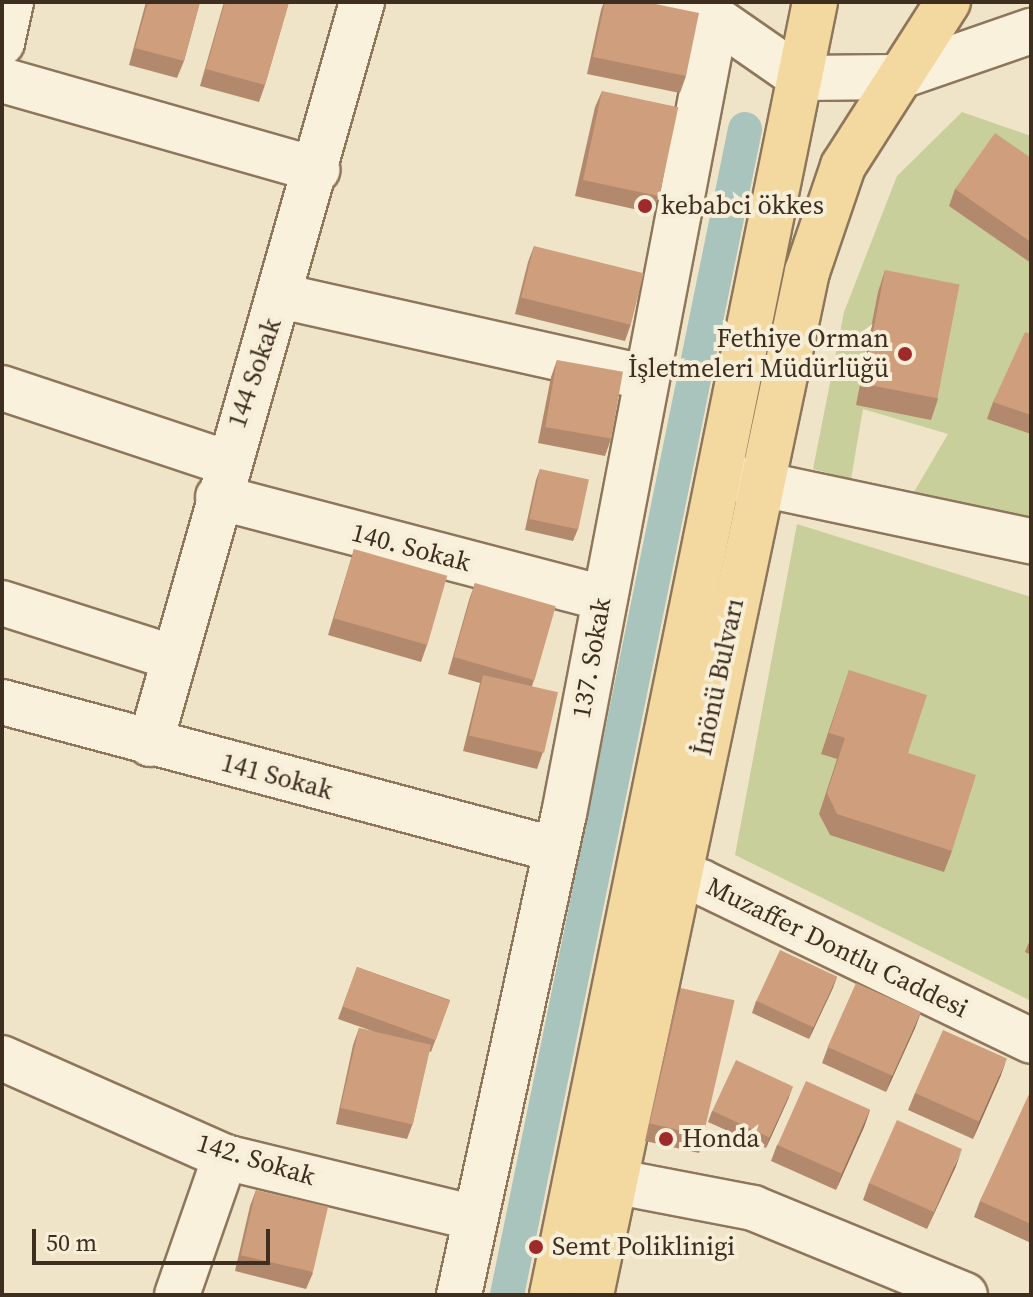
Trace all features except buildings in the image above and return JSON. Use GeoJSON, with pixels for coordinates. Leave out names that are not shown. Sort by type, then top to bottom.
{"type":"FeatureCollection","features":[{"type":"Feature","properties":{"kind":"main road","name":"İnönü Bulvarı"},"geometry":{"type":"LineString","coordinates":[[591,1295],[613,1181],[718,475],[815,2]]}},
{"type":"Feature","properties":{"kind":"main road","name":"İnönü Bulvarı"},"geometry":{"type":"LineString","coordinates":[[552,1295],[760,483],[822,218],[843,166],[948,2]]}},
{"type":"Feature","properties":{"kind":"street"},"geometry":{"type":"LineString","coordinates":[[2,43],[11,2]]}},
{"type":"Feature","properties":{"kind":"street","name":"144 Sokak"},"geometry":{"type":"LineString","coordinates":[[150,744],[222,480],[281,296],[362,2]]}},
{"type":"Feature","properties":{"kind":"street"},"geometry":{"type":"LineString","coordinates":[[674,2],[716,19],[801,78],[898,77],[1031,31]]}},
{"type":"Feature","properties":{"kind":"street","name":"137. Sokak"},"geometry":{"type":"LineString","coordinates":[[459,1295],[604,598],[643,377],[716,19]]}},
{"type":"Feature","properties":{"kind":"street"},"geometry":{"type":"LineString","coordinates":[[2,80],[317,170]]}},
{"type":"Feature","properties":{"kind":"street"},"geometry":{"type":"LineString","coordinates":[[281,296],[643,377]]}},
{"type":"Feature","properties":{"kind":"street","name":"140. Sokak"},"geometry":{"type":"LineString","coordinates":[[2,388],[222,480],[604,598]]}},
{"type":"Feature","properties":{"kind":"street"},"geometry":{"type":"LineString","coordinates":[[718,475],[1031,541]]}},
{"type":"Feature","properties":{"kind":"street"},"geometry":{"type":"LineString","coordinates":[[2,603],[174,658]]}},
{"type":"Feature","properties":{"kind":"street","name":"141 Sokak"},"geometry":{"type":"LineString","coordinates":[[2,702],[150,744],[553,849]]}},
{"type":"Feature","properties":{"kind":"street","name":"Muzaffer Dontlu Caddesi"},"geometry":{"type":"LineString","coordinates":[[659,868],[1031,1041]]}},
{"type":"Feature","properties":{"kind":"street","name":"142. Sokak"},"geometry":{"type":"LineString","coordinates":[[2,1058],[225,1157],[475,1218]]}},
{"type":"Feature","properties":{"kind":"street"},"geometry":{"type":"LineString","coordinates":[[177,1295],[225,1157]]}},
{"type":"Feature","properties":{"kind":"street"},"geometry":{"type":"LineString","coordinates":[[613,1181],[753,1208],[965,1295]]}},
{"type":"Feature","properties":{"kind":"green space"},"geometry":{"type":"Polygon","coordinates":[[[962,112],[1031,136],[1031,538],[911,497],[948,434],[863,409],[851,479],[813,469],[844,312],[897,176],[962,112]]]}},
{"type":"Feature","properties":{"kind":"green space"},"geometry":{"type":"Polygon","coordinates":[[[797,524],[1031,597],[1031,1001],[735,855],[797,524]]]}},
{"type":"Feature","properties":{"kind":"waterway"},"geometry":{"type":"LineString","coordinates":[[507,1295],[745,129]]}},
{"type":"Feature","properties":{"kind":"place","name":"kebabci ökkes"},"geometry":{"type":"Point","coordinates":[645,206]}},
{"type":"Feature","properties":{"kind":"place","name":"Fethiye Orman İşletmeleri Müdürlüğü"},"geometry":{"type":"Point","coordinates":[905,354]}},
{"type":"Feature","properties":{"kind":"place","name":"Honda"},"geometry":{"type":"Point","coordinates":[666,1139]}},
{"type":"Feature","properties":{"kind":"place","name":"Semt Poliklinigi"},"geometry":{"type":"Point","coordinates":[536,1247]}}]}
